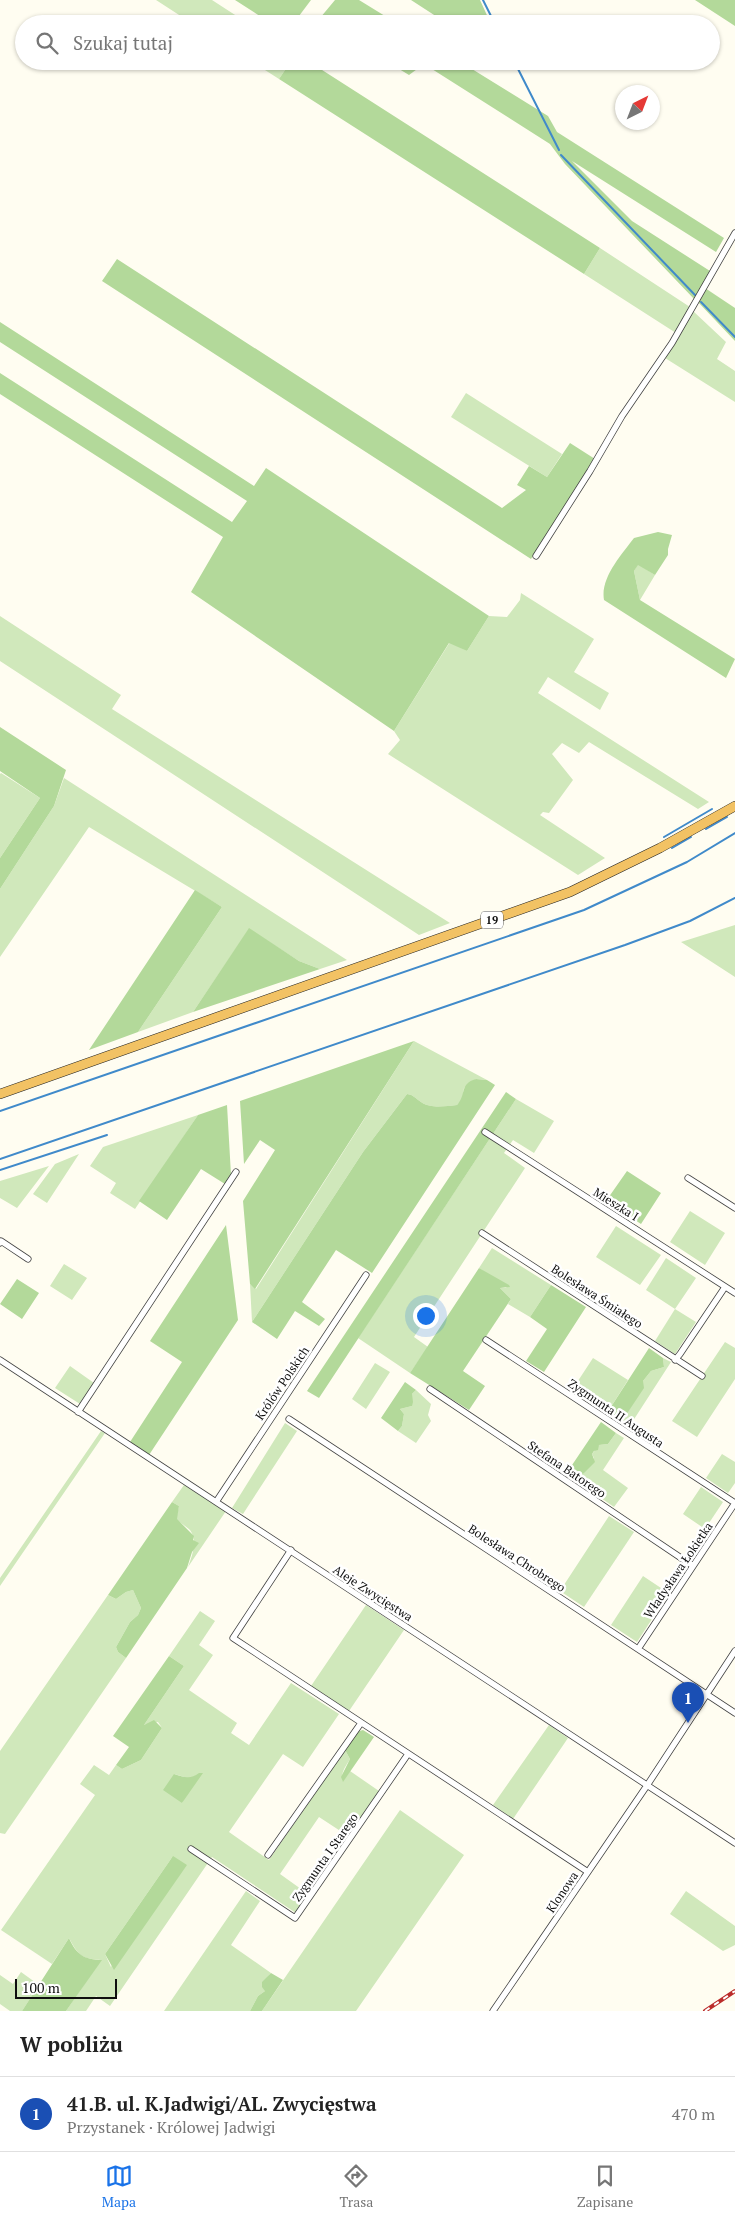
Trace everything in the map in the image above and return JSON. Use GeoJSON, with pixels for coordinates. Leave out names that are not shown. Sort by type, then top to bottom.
{"type":"FeatureCollection","features":[{"type":"Feature","properties":{"kind":"highway","name":"19"},"geometry":{"type":"LineString","coordinates":[[0,1094],[570,892],[660,848],[735,806]]}},
{"type":"Feature","properties":{"kind":"street"},"geometry":{"type":"LineString","coordinates":[[536,556],[590,471],[622,416],[672,344],[735,233]]}},
{"type":"Feature","properties":{"kind":"street","name":"Mieszka I"},"geometry":{"type":"LineString","coordinates":[[485,1132],[735,1293]]}},
{"type":"Feature","properties":{"kind":"street"},"geometry":{"type":"LineString","coordinates":[[78,1412],[236,1172]]}},
{"type":"Feature","properties":{"kind":"street"},"geometry":{"type":"LineString","coordinates":[[688,1178],[735,1208]]}},
{"type":"Feature","properties":{"kind":"street","name":"Bolesława Śmiałego"},"geometry":{"type":"LineString","coordinates":[[482,1233],[674,1360],[702,1376]]}},
{"type":"Feature","properties":{"kind":"street"},"geometry":{"type":"LineString","coordinates":[[0,1243],[1,1241],[28,1259]]}},
{"type":"Feature","properties":{"kind":"street","name":"Królów Polskich"},"geometry":{"type":"LineString","coordinates":[[216,1502],[366,1275]]}},
{"type":"Feature","properties":{"kind":"street"},"geometry":{"type":"LineString","coordinates":[[674,1360],[725,1287]]}},
{"type":"Feature","properties":{"kind":"street","name":"Zygmunta II Augusta"},"geometry":{"type":"LineString","coordinates":[[486,1340],[735,1503]]}},
{"type":"Feature","properties":{"kind":"street","name":"Aleje Zwycięstwa"},"geometry":{"type":"LineString","coordinates":[[0,1360],[648,1784],[735,1843]]}},
{"type":"Feature","properties":{"kind":"street","name":"Stefana Batorego"},"geometry":{"type":"LineString","coordinates":[[430,1389],[693,1566]]}},
{"type":"Feature","properties":{"kind":"street","name":"Bolesława Chrobrego"},"geometry":{"type":"LineString","coordinates":[[289,1419],[735,1713]]}},
{"type":"Feature","properties":{"kind":"street","name":"Władysława Łokietka"},"geometry":{"type":"LineString","coordinates":[[638,1649],[735,1503]]}},
{"type":"Feature","properties":{"kind":"street"},"geometry":{"type":"LineString","coordinates":[[291,1550],[233,1638],[588,1872]]}},
{"type":"Feature","properties":{"kind":"street","name":"Klonowa"},"geometry":{"type":"LineString","coordinates":[[493,2011],[648,1784],[735,1651]]}},
{"type":"Feature","properties":{"kind":"street"},"geometry":{"type":"LineString","coordinates":[[268,1855],[361,1723]]}},
{"type":"Feature","properties":{"kind":"street","name":"Zygmunta I Starego"},"geometry":{"type":"LineString","coordinates":[[192,1848],[295,1918],[408,1754]]}},
{"type":"Feature","properties":{"kind":"green space"},"geometry":{"type":"Polygon","coordinates":[[[156,0],[212,0],[235,15],[179,15],[156,0]]]}},
{"type":"Feature","properties":{"kind":"green space"},"geometry":{"type":"Polygon","coordinates":[[[235,0],[311,0],[300,15],[258,15],[235,0]]]}},
{"type":"Feature","properties":{"kind":"green space"},"geometry":{"type":"Polygon","coordinates":[[[335,0],[359,0],[383,15],[322,15],[335,0]]]}},
{"type":"Feature","properties":{"kind":"green space"},"geometry":{"type":"Polygon","coordinates":[[[411,0],[480,0],[487,15],[434,15],[411,0]]]}},
{"type":"Feature","properties":{"kind":"green space"},"geometry":{"type":"Polygon","coordinates":[[[695,0],[735,0],[735,26],[695,0]]]}},
{"type":"Feature","properties":{"kind":"green space"},"geometry":{"type":"Polygon","coordinates":[[[265,70],[285,70],[279,79],[265,70]]]}},
{"type":"Feature","properties":{"kind":"green space"},"geometry":{"type":"Polygon","coordinates":[[[285,70],[322,70],[600,248],[584,274],[279,79],[285,70]]]}},
{"type":"Feature","properties":{"kind":"green space"},"geometry":{"type":"Polygon","coordinates":[[[401,70],[416,70],[409,75],[401,70]]]}},
{"type":"Feature","properties":{"kind":"green space"},"geometry":{"type":"Polygon","coordinates":[[[433,70],[474,70],[548,116],[557,132],[724,238],[716,252],[572,161],[632,221],[710,271],[695,300],[565,164],[550,144],[433,70]]]}},
{"type":"Feature","properties":{"kind":"green space"},"geometry":{"type":"Polygon","coordinates":[[[600,248],[690,307],[676,333],[584,274],[600,248]]]}},
{"type":"Feature","properties":{"kind":"green space"},"geometry":{"type":"Polygon","coordinates":[[[117,259],[502,508],[526,490],[517,485],[529,466],[547,477],[570,443],[595,459],[531,559],[102,281],[117,259]]]}},
{"type":"Feature","properties":{"kind":"green space"},"geometry":{"type":"Polygon","coordinates":[[[705,288],[735,308],[735,341],[698,302],[705,288]]]}},
{"type":"Feature","properties":{"kind":"green space"},"geometry":{"type":"Polygon","coordinates":[[[693,311],[726,342],[717,359],[735,371],[735,402],[665,358],[693,311]]]}},
{"type":"Feature","properties":{"kind":"green space"},"geometry":{"type":"Polygon","coordinates":[[[0,322],[254,486],[266,468],[489,616],[467,651],[449,643],[394,731],[191,592],[223,537],[0,394],[0,373],[232,522],[247,501],[0,342],[0,322]]]}},
{"type":"Feature","properties":{"kind":"green space"},"geometry":{"type":"Polygon","coordinates":[[[466,393],[562,454],[547,477],[451,417],[466,393]]]}},
{"type":"Feature","properties":{"kind":"green space"},"geometry":{"type":"Polygon","coordinates":[[[658,532],[672,535],[668,555],[655,575],[638,565],[634,571],[640,600],[735,659],[726,678],[604,600],[605,583],[618,559],[634,538],[658,532]]]}},
{"type":"Feature","properties":{"kind":"green space"},"geometry":{"type":"Polygon","coordinates":[[[638,564],[655,575],[640,600],[634,571],[638,564]]]}},
{"type":"Feature","properties":{"kind":"green space"},"geometry":{"type":"Polygon","coordinates":[[[521,593],[594,639],[574,672],[609,693],[600,710],[548,677],[538,693],[709,802],[698,809],[589,742],[579,753],[562,743],[552,754],[573,780],[549,813],[543,812],[540,815],[605,858],[578,875],[388,754],[400,740],[394,731],[450,642],[467,651],[489,616],[507,617],[520,600],[521,593]]]}},
{"type":"Feature","properties":{"kind":"green space"},"geometry":{"type":"Polygon","coordinates":[[[0,616],[121,695],[112,709],[450,923],[419,935],[0,661],[0,616]]]}},
{"type":"Feature","properties":{"kind":"green space"},"geometry":{"type":"Polygon","coordinates":[[[0,727],[66,770],[54,806],[0,889],[0,858],[40,798],[0,771],[0,727]]]}},
{"type":"Feature","properties":{"kind":"green space"},"geometry":{"type":"Polygon","coordinates":[[[0,774],[40,798],[0,858],[0,774]]]}},
{"type":"Feature","properties":{"kind":"green space"},"geometry":{"type":"Polygon","coordinates":[[[64,778],[347,960],[320,969],[299,961],[249,929],[193,1012],[138,1032],[222,907],[89,827],[0,957],[0,889],[54,806],[64,778]]]}},
{"type":"Feature","properties":{"kind":"green space"},"geometry":{"type":"Polygon","coordinates":[[[195,890],[222,907],[138,1032],[89,1050],[195,890]]]}},
{"type":"Feature","properties":{"kind":"green space"},"geometry":{"type":"Polygon","coordinates":[[[735,925],[735,977],[681,942],[735,925]]]}},
{"type":"Feature","properties":{"kind":"green space"},"geometry":{"type":"Polygon","coordinates":[[[249,928],[299,961],[320,969],[193,1012],[249,928]]]}},
{"type":"Feature","properties":{"kind":"green space"},"geometry":{"type":"Polygon","coordinates":[[[414,1041],[487,1080],[476,1079],[464,1088],[462,1100],[457,1105],[429,1106],[407,1094],[363,1152],[252,1322],[250,1284],[256,1289],[414,1041]]]}},
{"type":"Feature","properties":{"kind":"green space"},"geometry":{"type":"Polygon","coordinates":[[[414,1041],[255,1289],[250,1284],[243,1201],[275,1150],[260,1140],[244,1164],[240,1101],[414,1041]]]}},
{"type":"Feature","properties":{"kind":"green space"},"geometry":{"type":"Polygon","coordinates":[[[476,1079],[487,1080],[495,1085],[372,1273],[336,1250],[302,1302],[325,1319],[319,1326],[295,1311],[277,1339],[252,1322],[363,1152],[407,1094],[429,1106],[457,1105],[467,1084],[476,1079]]]}},
{"type":"Feature","properties":{"kind":"green space"},"geometry":{"type":"Polygon","coordinates":[[[506,1092],[516,1099],[319,1398],[307,1391],[506,1092]]]}},
{"type":"Feature","properties":{"kind":"green space"},"geometry":{"type":"Polygon","coordinates":[[[516,1099],[554,1121],[534,1153],[513,1140],[504,1153],[525,1168],[414,1337],[428,1347],[410,1373],[358,1338],[516,1099]]]}},
{"type":"Feature","properties":{"kind":"green space"},"geometry":{"type":"Polygon","coordinates":[[[227,1105],[231,1175],[225,1184],[201,1169],[167,1220],[139,1201],[198,1115],[227,1105]]]}},
{"type":"Feature","properties":{"kind":"green space"},"geometry":{"type":"Polygon","coordinates":[[[198,1115],[135,1209],[110,1193],[116,1183],[90,1166],[103,1147],[198,1115]]]}},
{"type":"Feature","properties":{"kind":"green space"},"geometry":{"type":"Polygon","coordinates":[[[79,1154],[47,1203],[33,1194],[55,1164],[79,1154]]]}},
{"type":"Feature","properties":{"kind":"green space"},"geometry":{"type":"Polygon","coordinates":[[[49,1166],[17,1208],[0,1198],[0,1181],[49,1166]]]}},
{"type":"Feature","properties":{"kind":"green space"},"geometry":{"type":"Polygon","coordinates":[[[627,1171],[661,1193],[641,1224],[606,1201],[627,1171]]]}},
{"type":"Feature","properties":{"kind":"green space"},"geometry":{"type":"Polygon","coordinates":[[[690,1211],[725,1233],[705,1265],[670,1242],[690,1211]]]}},
{"type":"Feature","properties":{"kind":"green space"},"geometry":{"type":"Polygon","coordinates":[[[226,1225],[238,1320],[149,1455],[130,1442],[182,1362],[150,1341],[226,1225]]]}},
{"type":"Feature","properties":{"kind":"green space"},"geometry":{"type":"Polygon","coordinates":[[[616,1226],[661,1255],[640,1285],[596,1257],[616,1226]]]}},
{"type":"Feature","properties":{"kind":"green space"},"geometry":{"type":"Polygon","coordinates":[[[492,1248],[551,1285],[530,1317],[508,1304],[511,1299],[500,1288],[507,1288],[479,1268],[492,1248]]]}},
{"type":"Feature","properties":{"kind":"green space"},"geometry":{"type":"Polygon","coordinates":[[[666,1258],[696,1278],[675,1309],[646,1290],[666,1258]]]}},
{"type":"Feature","properties":{"kind":"green space"},"geometry":{"type":"Polygon","coordinates":[[[64,1264],[87,1278],[72,1300],[50,1286],[64,1264]]]}},
{"type":"Feature","properties":{"kind":"green space"},"geometry":{"type":"Polygon","coordinates":[[[479,1268],[509,1285],[510,1287],[500,1288],[511,1299],[463,1371],[485,1386],[469,1410],[410,1373],[479,1268]]]}},
{"type":"Feature","properties":{"kind":"green space"},"geometry":{"type":"Polygon","coordinates":[[[17,1279],[39,1293],[22,1319],[0,1304],[17,1279]]]}},
{"type":"Feature","properties":{"kind":"green space"},"geometry":{"type":"Polygon","coordinates":[[[551,1285],[586,1307],[544,1372],[526,1361],[547,1329],[530,1317],[551,1285]]]}},
{"type":"Feature","properties":{"kind":"green space"},"geometry":{"type":"Polygon","coordinates":[[[675,1309],[696,1322],[675,1354],[655,1341],[675,1309]]]}},
{"type":"Feature","properties":{"kind":"green space"},"geometry":{"type":"Polygon","coordinates":[[[725,1342],[735,1348],[735,1379],[697,1437],[672,1421],[725,1342]]]}},
{"type":"Feature","properties":{"kind":"green space"},"geometry":{"type":"Polygon","coordinates":[[[649,1348],[663,1358],[664,1367],[651,1371],[643,1381],[644,1388],[624,1418],[617,1419],[607,1413],[649,1348]]]}},
{"type":"Feature","properties":{"kind":"green space"},"geometry":{"type":"Polygon","coordinates":[[[593,1358],[628,1380],[607,1413],[572,1390],[593,1358]]]}},
{"type":"Feature","properties":{"kind":"green space"},"geometry":{"type":"Polygon","coordinates":[[[663,1358],[671,1362],[629,1427],[617,1419],[624,1417],[643,1388],[643,1381],[651,1371],[664,1367],[663,1358]]]}},
{"type":"Feature","properties":{"kind":"green space"},"geometry":{"type":"Polygon","coordinates":[[[375,1363],[390,1372],[366,1409],[352,1399],[375,1363]]]}},
{"type":"Feature","properties":{"kind":"green space"},"geometry":{"type":"Polygon","coordinates":[[[70,1366],[94,1383],[80,1404],[55,1388],[70,1366]]]}},
{"type":"Feature","properties":{"kind":"green space"},"geometry":{"type":"Polygon","coordinates":[[[405,1382],[416,1390],[412,1394],[412,1406],[400,1409],[404,1414],[402,1426],[398,1431],[381,1418],[405,1382]]]}},
{"type":"Feature","properties":{"kind":"green space"},"geometry":{"type":"Polygon","coordinates":[[[416,1390],[431,1404],[428,1415],[431,1421],[416,1443],[398,1431],[402,1426],[404,1414],[400,1409],[412,1406],[412,1394],[416,1390]]]}},
{"type":"Feature","properties":{"kind":"green space"},"geometry":{"type":"Polygon","coordinates":[[[601,1422],[616,1433],[608,1444],[599,1445],[598,1450],[594,1451],[592,1454],[595,1462],[583,1474],[572,1478],[566,1474],[601,1422]]]}},
{"type":"Feature","properties":{"kind":"green space"},"geometry":{"type":"Polygon","coordinates":[[[285,1423],[297,1431],[243,1514],[232,1508],[285,1423]]]}},
{"type":"Feature","properties":{"kind":"green space"},"geometry":{"type":"Polygon","coordinates":[[[101,1431],[105,1433],[0,1586],[0,1578],[101,1431]]]}},
{"type":"Feature","properties":{"kind":"green space"},"geometry":{"type":"Polygon","coordinates":[[[616,1433],[624,1438],[603,1470],[628,1488],[614,1507],[572,1478],[583,1474],[594,1458],[592,1454],[599,1445],[608,1444],[616,1433]]]}},
{"type":"Feature","properties":{"kind":"green space"},"geometry":{"type":"Polygon","coordinates":[[[722,1454],[735,1462],[735,1483],[728,1493],[706,1478],[722,1454]]]}},
{"type":"Feature","properties":{"kind":"green space"},"geometry":{"type":"Polygon","coordinates":[[[184,1485],[226,1511],[188,1567],[194,1548],[194,1539],[190,1530],[176,1519],[179,1506],[172,1502],[184,1485]]]}},
{"type":"Feature","properties":{"kind":"green space"},"geometry":{"type":"Polygon","coordinates":[[[701,1487],[723,1502],[705,1529],[683,1514],[701,1487]]]}},
{"type":"Feature","properties":{"kind":"green space"},"geometry":{"type":"Polygon","coordinates":[[[172,1502],[179,1506],[177,1519],[194,1536],[193,1540],[199,1543],[192,1552],[187,1568],[126,1658],[118,1652],[116,1647],[130,1622],[138,1615],[141,1608],[133,1590],[126,1592],[116,1599],[108,1595],[172,1502]]]}},
{"type":"Feature","properties":{"kind":"green space"},"geometry":{"type":"Polygon","coordinates":[[[609,1516],[634,1532],[584,1607],[560,1591],[609,1516]]]}},
{"type":"Feature","properties":{"kind":"green space"},"geometry":{"type":"Polygon","coordinates":[[[681,1564],[686,1567],[637,1642],[611,1625],[643,1576],[664,1590],[681,1564]]]}},
{"type":"Feature","properties":{"kind":"green space"},"geometry":{"type":"Polygon","coordinates":[[[133,1590],[141,1608],[138,1615],[130,1622],[116,1647],[118,1652],[126,1658],[5,1834],[0,1833],[0,1751],[108,1595],[116,1599],[126,1592],[133,1590]]]}},
{"type":"Feature","properties":{"kind":"green space"},"geometry":{"type":"Polygon","coordinates":[[[366,1605],[404,1630],[349,1711],[311,1686],[366,1605]]]}},
{"type":"Feature","properties":{"kind":"green space"},"geometry":{"type":"Polygon","coordinates":[[[200,1611],[215,1621],[199,1645],[213,1655],[189,1690],[237,1723],[231,1733],[249,1745],[291,1683],[339,1714],[303,1767],[283,1754],[229,1832],[269,1860],[345,1750],[350,1759],[343,1772],[343,1781],[350,1771],[379,1791],[348,1836],[319,1817],[280,1874],[308,1894],[296,1913],[212,1857],[110,2006],[96,1996],[86,2011],[66,2011],[101,1960],[89,1959],[81,1955],[69,1938],[52,1964],[1,1930],[95,1795],[80,1784],[94,1765],[109,1775],[116,1765],[122,1769],[141,1760],[162,1728],[158,1722],[144,1725],[184,1666],[169,1656],[200,1611]],[[174,1774],[182,1803],[194,1777],[188,1778],[174,1774]],[[173,1856],[105,1954],[111,1967],[173,1856]]]}},
{"type":"Feature","properties":{"kind":"green space"},"geometry":{"type":"Polygon","coordinates":[[[169,1656],[184,1666],[144,1725],[154,1720],[162,1728],[141,1760],[122,1769],[116,1765],[129,1747],[113,1736],[169,1656]]]}},
{"type":"Feature","properties":{"kind":"green space"},"geometry":{"type":"Polygon","coordinates":[[[549,1725],[568,1738],[513,1819],[493,1805],[549,1725]]]}},
{"type":"Feature","properties":{"kind":"green space"},"geometry":{"type":"Polygon","coordinates":[[[363,1730],[374,1737],[343,1782],[341,1777],[350,1759],[345,1750],[356,1732],[363,1730]]]}},
{"type":"Feature","properties":{"kind":"green space"},"geometry":{"type":"Polygon","coordinates":[[[203,1773],[182,1803],[163,1790],[174,1774],[190,1777],[203,1773]]]}},
{"type":"Feature","properties":{"kind":"green space"},"geometry":{"type":"Polygon","coordinates":[[[400,1810],[464,1855],[356,2011],[262,2011],[400,1810]]]}},
{"type":"Feature","properties":{"kind":"green space"},"geometry":{"type":"Polygon","coordinates":[[[173,1856],[187,1865],[114,1970],[105,1954],[173,1856]]]}},
{"type":"Feature","properties":{"kind":"green space"},"geometry":{"type":"Polygon","coordinates":[[[246,1891],[260,1901],[231,1945],[271,1973],[266,1979],[265,1991],[258,1996],[250,2011],[164,2011],[246,1891]]]}},
{"type":"Feature","properties":{"kind":"green space"},"geometry":{"type":"Polygon","coordinates":[[[686,1891],[735,1926],[735,1945],[723,1951],[670,1914],[686,1891]]]}},
{"type":"Feature","properties":{"kind":"green space"},"geometry":{"type":"Polygon","coordinates":[[[69,1938],[81,1955],[90,1959],[102,1960],[66,2011],[22,2011],[69,1938]]]}},
{"type":"Feature","properties":{"kind":"green space"},"geometry":{"type":"Polygon","coordinates":[[[21,1972],[39,1985],[22,2011],[10,2011],[0,2004],[0,1975],[13,1984],[21,1972]]]}},
{"type":"Feature","properties":{"kind":"green space"},"geometry":{"type":"Polygon","coordinates":[[[271,1973],[283,1980],[262,2011],[250,2011],[258,1996],[265,1991],[262,1987],[262,1982],[271,1973]]]}},
{"type":"Feature","properties":{"kind":"waterway"},"geometry":{"type":"LineString","coordinates":[[483,0],[490,15]]}},
{"type":"Feature","properties":{"kind":"waterway"},"geometry":{"type":"LineString","coordinates":[[519,70],[559,150]]}},
{"type":"Feature","properties":{"kind":"waterway"},"geometry":{"type":"LineString","coordinates":[[561,155],[695,295]]}},
{"type":"Feature","properties":{"kind":"waterway"},"geometry":{"type":"LineString","coordinates":[[701,302],[735,337]]}},
{"type":"Feature","properties":{"kind":"waterway"},"geometry":{"type":"LineString","coordinates":[[664,837],[712,809]]}},
{"type":"Feature","properties":{"kind":"waterway"},"geometry":{"type":"LineString","coordinates":[[706,829],[727,817]]}},
{"type":"Feature","properties":{"kind":"waterway"},"geometry":{"type":"LineString","coordinates":[[0,1111],[584,910],[687,862],[735,833]]}},
{"type":"Feature","properties":{"kind":"waterway"},"geometry":{"type":"LineString","coordinates":[[672,848],[691,837]]}},
{"type":"Feature","properties":{"kind":"waterway"},"geometry":{"type":"LineString","coordinates":[[0,1159],[625,945],[690,921],[735,898]]}},
{"type":"Feature","properties":{"kind":"waterway"},"geometry":{"type":"LineString","coordinates":[[0,1170],[107,1135]]}},
{"type":"Feature","properties":{"kind":"railway"},"geometry":{"type":"LineString","coordinates":[[705,2011],[735,1991]]}},
{"type":"Feature","properties":{"kind":"place","name":"41.B. ul. K.Jadwigi/AL. Zwycięstwa"},"geometry":{"type":"Point","coordinates":[688,1723]}}]}
